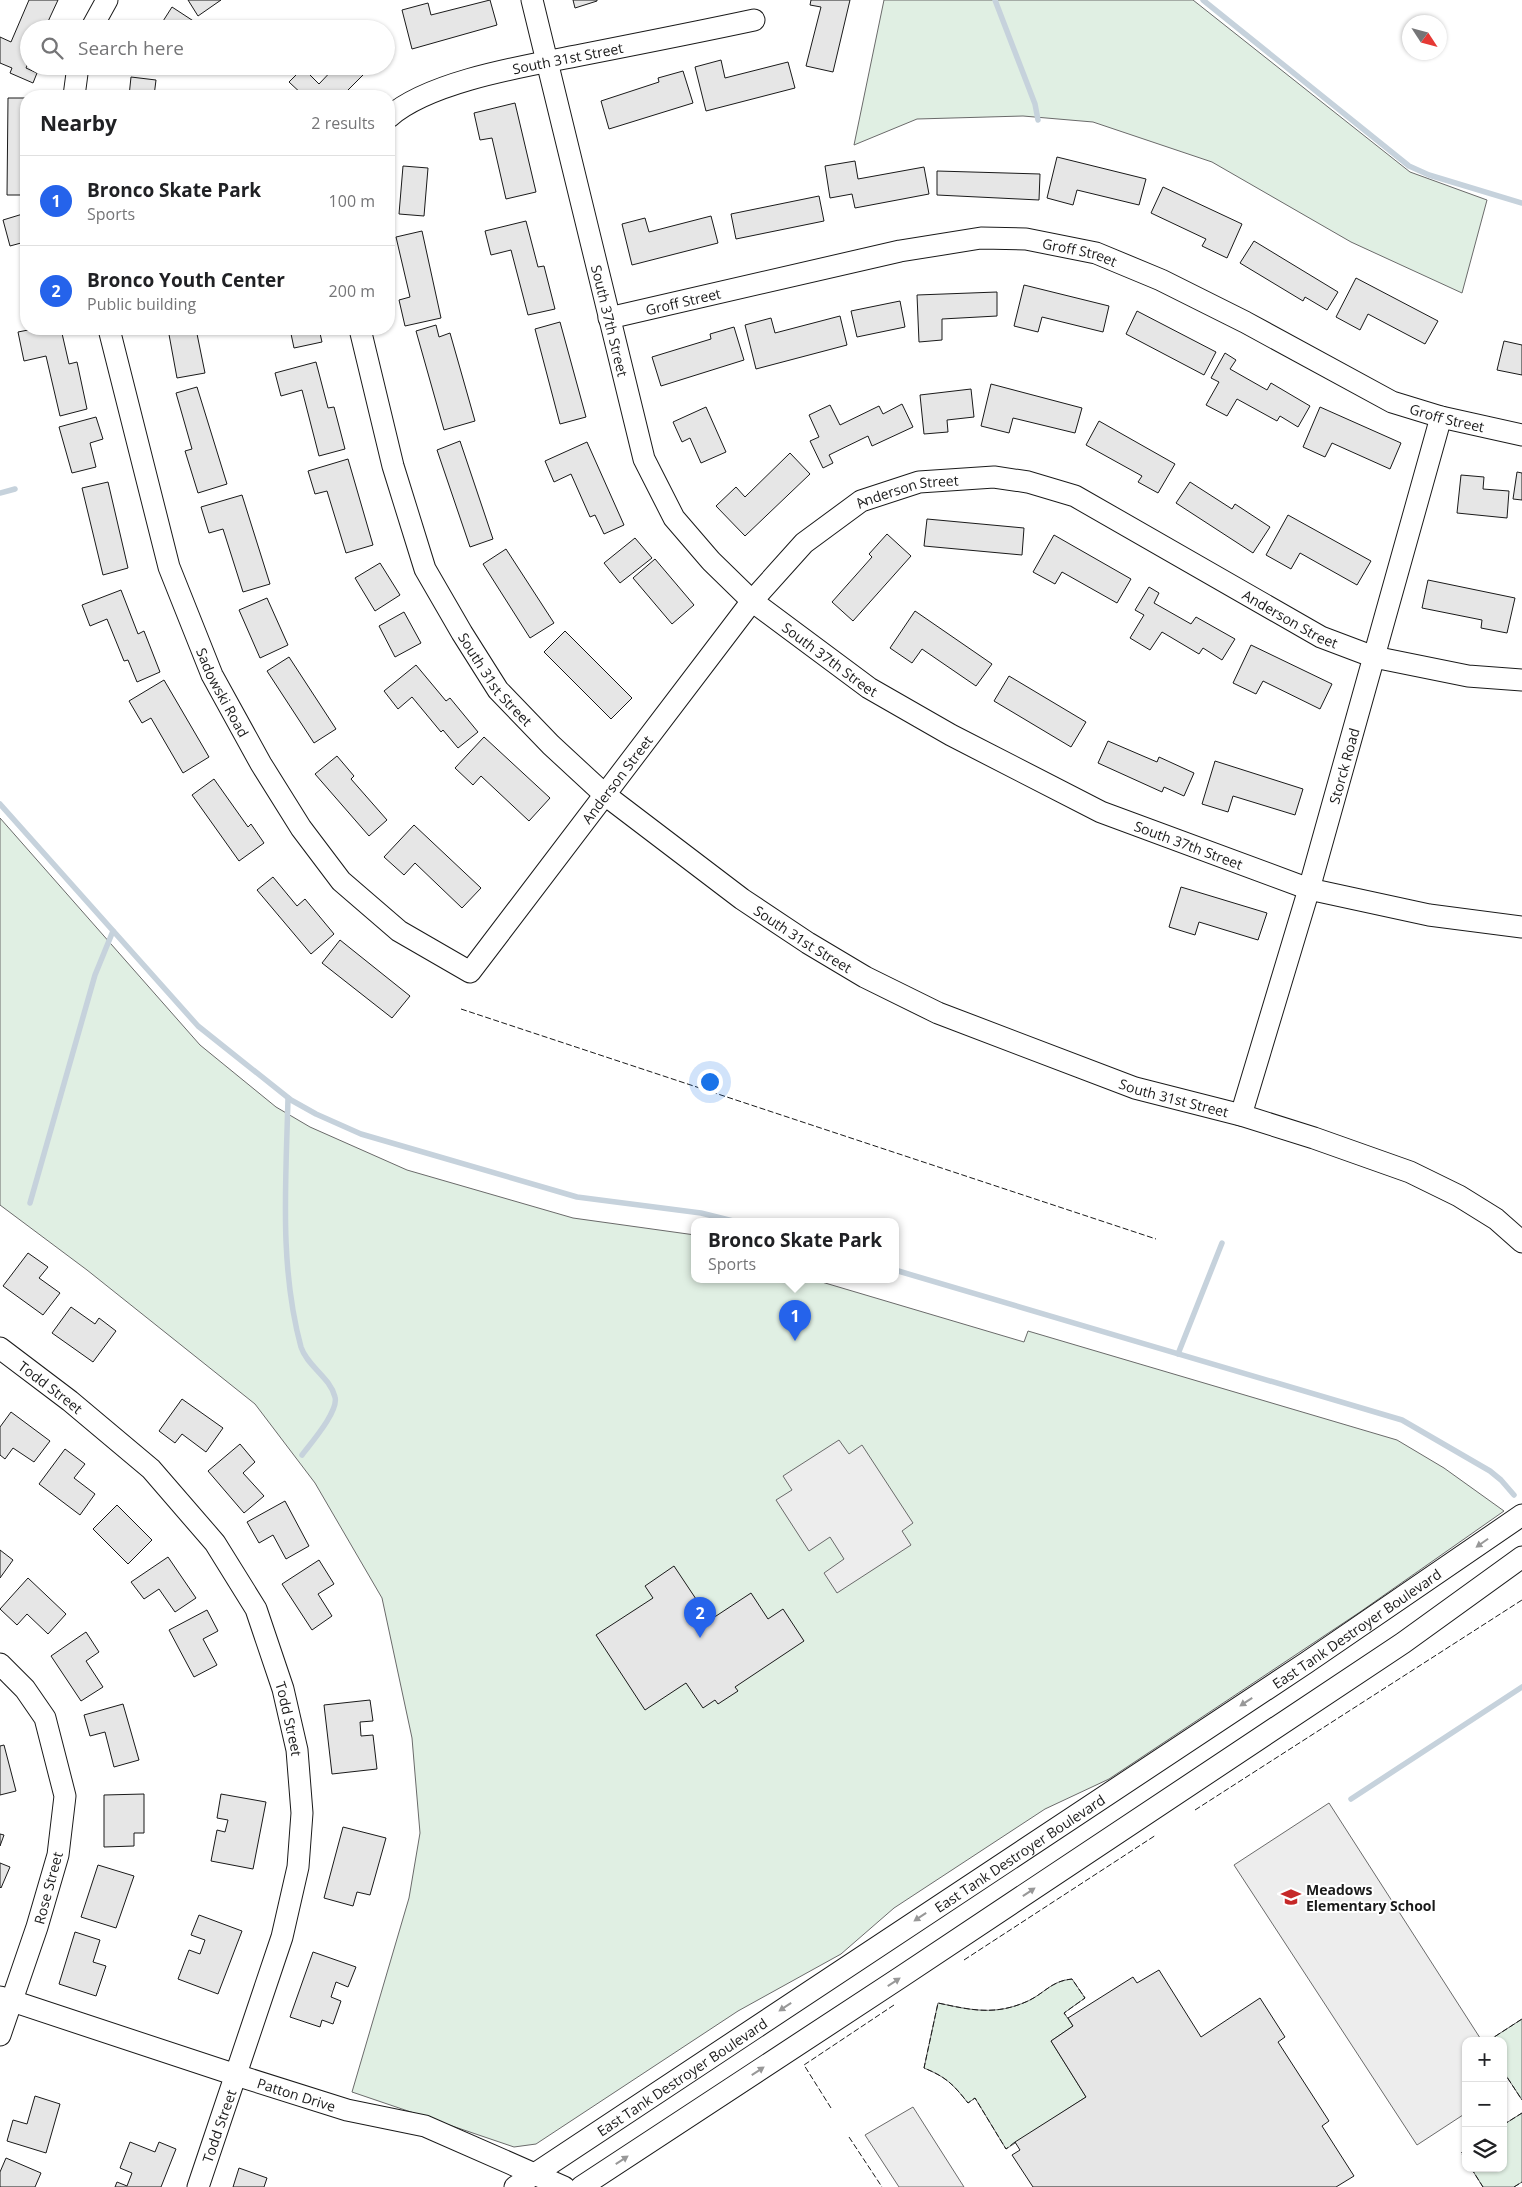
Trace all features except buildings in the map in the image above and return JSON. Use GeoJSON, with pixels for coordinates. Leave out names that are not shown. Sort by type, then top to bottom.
{"type":"FeatureCollection","features":[{"type":"Feature","properties":{"kind":"street"},"geometry":{"type":"LineString","coordinates":[[96,20],[107,0]]}},
{"type":"Feature","properties":{"kind":"street","name":"South 37th Street"},"geometry":{"type":"LineString","coordinates":[[532,0],[644,459],[674,518],[711,561],[752,601],[869,688],[951,735],[1101,812],[1309,889],[1429,915],[1522,927]]}},
{"type":"Feature","properties":{"kind":"street","name":"South 31st Street"},"geometry":{"type":"LineString","coordinates":[[395,113],[421,97],[463,81],[546,61],[754,20]]}},
{"type":"Feature","properties":{"kind":"street"},"geometry":{"type":"LineString","coordinates":[[75,90],[77,75]]}},
{"type":"Feature","properties":{"kind":"street","name":"Groff Street"},"geometry":{"type":"LineString","coordinates":[[610,318],[900,251],[981,238],[1026,239],[1096,253],[1161,280],[1245,322],[1392,402],[1441,416],[1522,435]]}},
{"type":"Feature","properties":{"kind":"street","name":"Sadowski Road"},"geometry":{"type":"LineString","coordinates":[[111,335],[169,567],[212,675],[261,764],[301,828],[341,882],[399,931],[470,972]]}},
{"type":"Feature","properties":{"kind":"street","name":"South 31st Street"},"geometry":{"type":"LineString","coordinates":[[361,335],[392,466],[425,569],[498,690],[551,745],[604,794],[742,899],[808,943],[865,977],[938,1013],[1135,1088],[1242,1115],[1410,1172],[1459,1196],[1496,1219],[1522,1242]]}},
{"type":"Feature","properties":{"kind":"street","name":"Storck Road"},"geometry":{"type":"LineString","coordinates":[[1242,1115],[1309,889],[1441,416]]}},
{"type":"Feature","properties":{"kind":"street","name":"Anderson Street"},"geometry":{"type":"LineString","coordinates":[[470,972],[752,601],[804,543],[861,501],[919,482],[994,477],[1028,482],[1075,496],[1321,637],[1374,657],[1468,676],[1522,680]]}},
{"type":"Feature","properties":{"kind":"street","name":"Todd Street"},"geometry":{"type":"LineString","coordinates":[[0,1348],[70,1401],[151,1469],[215,1543],[256,1609],[283,1689],[297,1750],[302,1813],[298,1867],[282,1937],[198,2187]]}},
{"type":"Feature","properties":{"kind":"street","name":"East Tank Destroyer Boulevard"},"geometry":{"type":"LineString","coordinates":[[515,2187],[1306,1663],[1522,1515]]}},
{"type":"Feature","properties":{"kind":"street"},"geometry":{"type":"LineString","coordinates":[[581,2187],[1403,1643],[1522,1557]]}},
{"type":"Feature","properties":{"kind":"street","name":"Rose Street"},"geometry":{"type":"LineString","coordinates":[[0,1664],[25,1689],[45,1718],[65,1796],[58,1855],[37,1928],[5,1999],[0,2035]]}},
{"type":"Feature","properties":{"kind":"street","name":"Patton Drive"},"geometry":{"type":"LineString","coordinates":[[5,1999],[347,2110],[425,2126],[564,2187]]}},
{"type":"Feature","properties":{"kind":"green space"},"geometry":{"type":"Polygon","coordinates":[[[884,0],[1193,0],[1410,172],[1487,200],[1462,293],[1351,242],[1212,162],[1093,122],[1023,116],[917,119],[854,145],[884,0]]]}},
{"type":"Feature","properties":{"kind":"green space"},"geometry":{"type":"Polygon","coordinates":[[[0,818],[200,1045],[276,1107],[310,1127],[407,1170],[573,1218],[691,1234],[691,1283],[825,1283],[1024,1342],[1028,1331],[1397,1440],[1444,1468],[1504,1511],[1360,1612],[1109,1779],[1045,1809],[894,1908],[841,1954],[738,2011],[536,2144],[514,2147],[352,2092],[409,1898],[420,1833],[412,1738],[382,1598],[315,1483],[255,1404],[87,1270],[0,1205],[0,818]]]}},
{"type":"Feature","properties":{"kind":"green space"},"geometry":{"type":"Polygon","coordinates":[[[1072,1979],[1085,1998],[1064,2013],[1073,2026],[1051,2041],[1086,2097],[1006,2149],[975,2098],[968,2103],[949,2082],[924,2068],[938,2003],[983,2010],[1005,2009],[1034,1998],[1059,1982],[1072,1979]]]}},
{"type":"Feature","properties":{"kind":"green space"},"geometry":{"type":"Polygon","coordinates":[[[1522,2019],[1522,2100],[1507,2077],[1507,2037],[1494,2037],[1522,2019]]]}},
{"type":"Feature","properties":{"kind":"green space"},"geometry":{"type":"Polygon","coordinates":[[[1522,2113],[1522,2182],[1514,2187],[1483,2187],[1474,2172],[1507,2172],[1507,2122],[1522,2113]]]}},
{"type":"Feature","properties":{"kind":"shaded area"},"geometry":{"type":"Polygon","coordinates":[[[839,1440],[849,1454],[862,1445],[913,1523],[902,1531],[911,1545],[837,1593],[824,1573],[844,1559],[830,1537],[809,1551],[776,1500],[792,1490],[783,1476],[839,1440]]]}},
{"type":"Feature","properties":{"kind":"shaded area"},"geometry":{"type":"Polygon","coordinates":[[[1329,1803],[1479,2037],[1462,2037],[1462,2116],[1417,2145],[1234,1865],[1329,1803]]]}},
{"type":"Feature","properties":{"kind":"shaded area"},"geometry":{"type":"Polygon","coordinates":[[[913,2107],[964,2187],[899,2187],[865,2135],[913,2107]]]}},
{"type":"Feature","properties":{"kind":"waterway"},"geometry":{"type":"LineString","coordinates":[[995,0],[1035,104],[1038,120]]}},
{"type":"Feature","properties":{"kind":"waterway"},"geometry":{"type":"LineString","coordinates":[[1203,0],[1409,166],[1429,175],[1522,203]]}},
{"type":"Feature","properties":{"kind":"waterway"},"geometry":{"type":"LineString","coordinates":[[0,493],[15,489]]}},
{"type":"Feature","properties":{"kind":"waterway"},"geometry":{"type":"LineString","coordinates":[[0,804],[198,1026],[291,1100],[316,1114],[361,1134],[577,1197],[701,1213],[721,1218]]}},
{"type":"Feature","properties":{"kind":"waterway"},"geometry":{"type":"LineString","coordinates":[[30,1203],[95,975],[113,931]]}},
{"type":"Feature","properties":{"kind":"waterway"},"geometry":{"type":"LineString","coordinates":[[288,1098],[285,1192],[289,1286],[301,1347],[308,1360],[328,1383],[335,1397],[335,1403],[329,1418],[302,1455]]}},
{"type":"Feature","properties":{"kind":"waterway"},"geometry":{"type":"LineString","coordinates":[[1178,1354],[1222,1243]]}},
{"type":"Feature","properties":{"kind":"waterway"},"geometry":{"type":"LineString","coordinates":[[899,1271],[1402,1420],[1490,1471],[1514,1495]]}},
{"type":"Feature","properties":{"kind":"waterway"},"geometry":{"type":"LineString","coordinates":[[1351,1799],[1522,1687]]}},
{"type":"Feature","properties":{"kind":"fence"},"geometry":{"type":"LineString","coordinates":[[461,1009],[1156,1239]]}},
{"type":"Feature","properties":{"kind":"fence"},"geometry":{"type":"LineString","coordinates":[[1195,1810],[1522,1600]]}},
{"type":"Feature","properties":{"kind":"fence"},"geometry":{"type":"LineString","coordinates":[[964,1960],[1156,1835]]}},
{"type":"Feature","properties":{"kind":"fence"},"geometry":{"type":"LineString","coordinates":[[1015,2142],[1006,2149],[975,2098],[968,2103],[949,2082],[924,2068],[938,2003],[983,2010],[1005,2009],[1028,2001],[1059,1982],[1072,1979],[1085,1998],[1064,2013],[1068,2018]]}},
{"type":"Feature","properties":{"kind":"fence"},"geometry":{"type":"LineString","coordinates":[[831,2108],[804,2065],[894,2005]]}},
{"type":"Feature","properties":{"kind":"fence"},"geometry":{"type":"LineString","coordinates":[[1494,2037],[1522,2019]]}},
{"type":"Feature","properties":{"kind":"fence"},"geometry":{"type":"LineString","coordinates":[[1507,2077],[1522,2100]]}},
{"type":"Feature","properties":{"kind":"fence"},"geometry":{"type":"LineString","coordinates":[[1507,2122],[1522,2113]]}},
{"type":"Feature","properties":{"kind":"fence"},"geometry":{"type":"LineString","coordinates":[[849,2137],[882,2187]]}},
{"type":"Feature","properties":{"kind":"fence"},"geometry":{"type":"LineString","coordinates":[[1474,2172],[1483,2187]]}},
{"type":"Feature","properties":{"kind":"fence"},"geometry":{"type":"LineString","coordinates":[[1514,2187],[1522,2182]]}},
{"type":"Feature","properties":{"kind":"place","name":"Bronco Skate Park"},"geometry":{"type":"Point","coordinates":[795,1341]}},
{"type":"Feature","properties":{"kind":"place","name":"Bronco Youth Center"},"geometry":{"type":"Point","coordinates":[700,1638]}},
{"type":"Feature","properties":{"kind":"place","name":"Meadows Elementary School"},"geometry":{"type":"Point","coordinates":[1291,1897]}}]}
